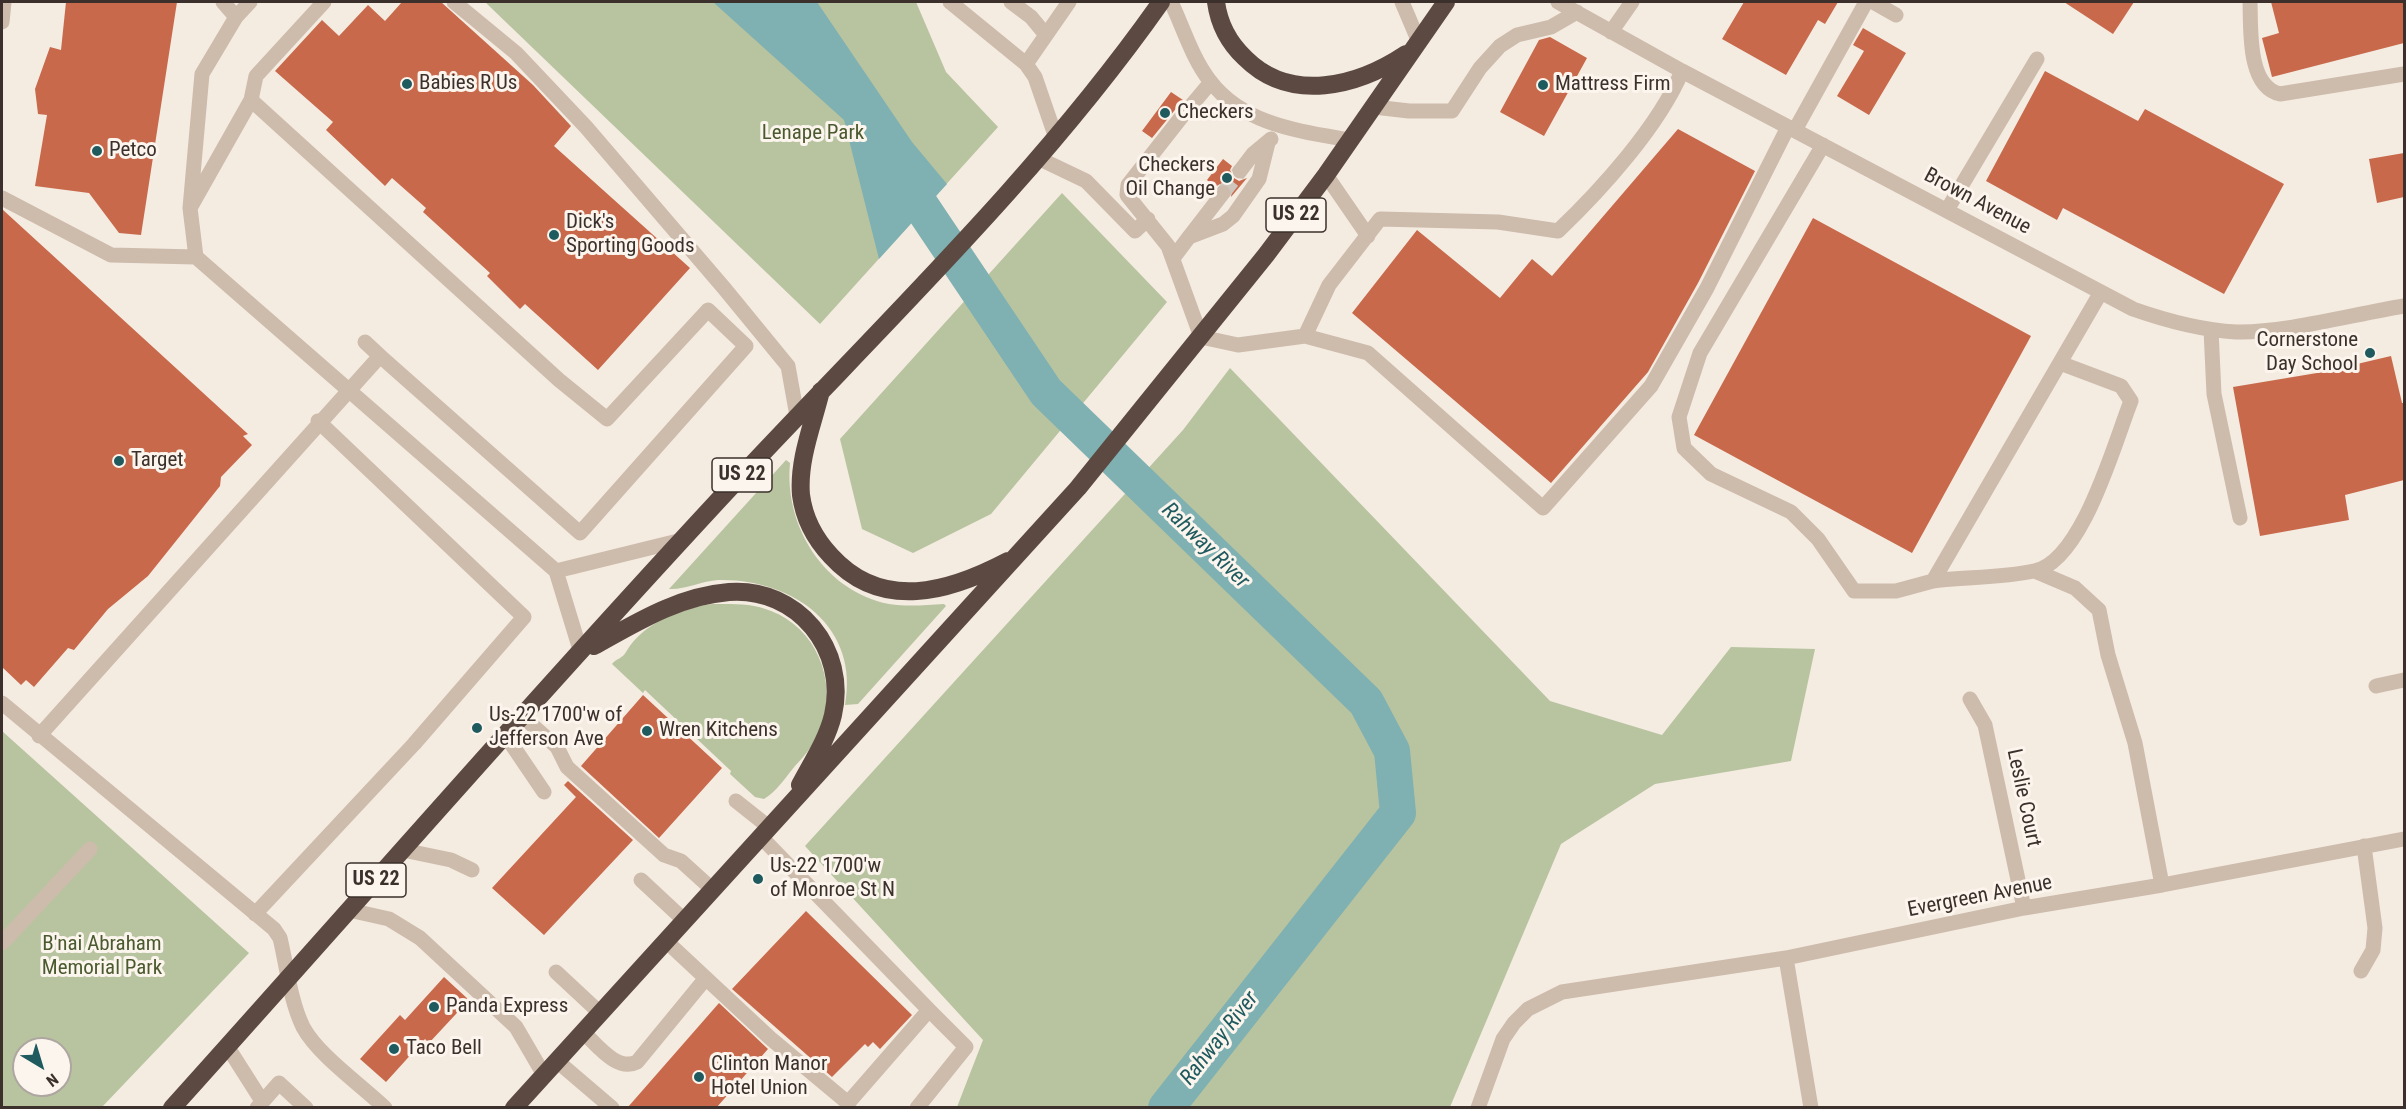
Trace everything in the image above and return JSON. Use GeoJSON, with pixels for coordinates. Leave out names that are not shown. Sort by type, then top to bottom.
{"type":"FeatureCollection","features":[{"type":"Feature","properties":{"kind":"highway","name":"US 22"},"geometry":{"type":"LineString","coordinates":[[172,1107],[682,540],[1056,138],[1161,2]]}},
{"type":"Feature","properties":{"kind":"highway"},"geometry":{"type":"LineString","coordinates":[[1216,2],[1224,31],[1239,52],[1272,77],[1298,86],[1326,86],[1361,77],[1394,63],[1416,46]]}},
{"type":"Feature","properties":{"kind":"highway","name":"US 22"},"geometry":{"type":"LineString","coordinates":[[514,1107],[1078,488],[1201,337],[1326,175],[1446,2]]}},
{"type":"Feature","properties":{"kind":"highway"},"geometry":{"type":"LineString","coordinates":[[822,390],[802,466],[801,494],[813,531],[835,561],[852,575],[876,588],[915,592],[964,581],[1018,556]]}},
{"type":"Feature","properties":{"kind":"highway"},"geometry":{"type":"LineString","coordinates":[[581,653],[668,607],[715,594],[746,592],[779,601],[793,609],[823,640],[833,663],[837,688],[834,714],[824,741],[788,808]]}},
{"type":"Feature","properties":{"kind":"street"},"geometry":{"type":"LineString","coordinates":[[2,22],[4,2]]}},
{"type":"Feature","properties":{"kind":"street"},"geometry":{"type":"LineString","coordinates":[[223,2],[237,17]]}},
{"type":"Feature","properties":{"kind":"street"},"geometry":{"type":"LineString","coordinates":[[196,257],[190,208],[202,74],[237,17],[250,2]]}},
{"type":"Feature","properties":{"kind":"street"},"geometry":{"type":"LineString","coordinates":[[190,208],[251,100],[256,76],[324,2]]}},
{"type":"Feature","properties":{"kind":"street"},"geometry":{"type":"LineString","coordinates":[[454,2],[516,53],[586,127],[724,288],[788,366],[797,416]]}},
{"type":"Feature","properties":{"kind":"street"},"geometry":{"type":"LineString","coordinates":[[950,2],[1026,64],[1035,77],[1056,138]]}},
{"type":"Feature","properties":{"kind":"street"},"geometry":{"type":"LineString","coordinates":[[1011,2],[1031,17],[1046,35]]}},
{"type":"Feature","properties":{"kind":"street"},"geometry":{"type":"LineString","coordinates":[[1026,64],[1069,2]]}},
{"type":"Feature","properties":{"kind":"street"},"geometry":{"type":"LineString","coordinates":[[1172,2],[1210,82],[1254,118],[1280,126],[1350,140]]}},
{"type":"Feature","properties":{"kind":"street"},"geometry":{"type":"LineString","coordinates":[[1402,2],[1416,46]]}},
{"type":"Feature","properties":{"kind":"street","name":"Brown Avenue"},"geometry":{"type":"LineString","coordinates":[[1558,2],[1682,71],[2101,292],[2159,318],[2211,330],[2265,331],[2404,306]]}},
{"type":"Feature","properties":{"kind":"street"},"geometry":{"type":"LineString","coordinates":[[1611,32],[1632,2]]}},
{"type":"Feature","properties":{"kind":"street"},"geometry":{"type":"LineString","coordinates":[[1210,82],[1126,190],[1129,201],[1148,219],[1174,257],[1201,337],[1238,345],[1305,336],[1368,352],[1543,508],[1652,386],[1792,128],[1866,2]]}},
{"type":"Feature","properties":{"kind":"street"},"geometry":{"type":"LineString","coordinates":[[1873,2],[1896,15]]}},
{"type":"Feature","properties":{"kind":"street"},"geometry":{"type":"LineString","coordinates":[[2250,2],[2253,52],[2260,78],[2273,92],[2280,94],[2404,74]]}},
{"type":"Feature","properties":{"kind":"street"},"geometry":{"type":"LineString","coordinates":[[1374,107],[1409,111],[1452,111],[1480,68],[1500,46],[1517,36],[1551,27],[1577,12]]}},
{"type":"Feature","properties":{"kind":"street"},"geometry":{"type":"LineString","coordinates":[[1947,210],[2037,59]]}},
{"type":"Feature","properties":{"kind":"street"},"geometry":{"type":"LineString","coordinates":[[1305,336],[1329,285],[1380,219],[1498,222],[1558,231],[1598,193],[1672,94],[1682,71]]}},
{"type":"Feature","properties":{"kind":"street"},"geometry":{"type":"LineString","coordinates":[[251,100],[551,373],[607,418],[708,310],[746,346],[580,533],[365,342]]}},
{"type":"Feature","properties":{"kind":"street"},"geometry":{"type":"LineString","coordinates":[[1240,171],[1280,126]]}},
{"type":"Feature","properties":{"kind":"street"},"geometry":{"type":"LineString","coordinates":[[1189,237],[1223,224],[1233,216],[1259,179],[1268,142]]}},
{"type":"Feature","properties":{"kind":"street"},"geometry":{"type":"LineString","coordinates":[[1823,145],[1700,353],[1679,417],[1684,448],[1711,474],[1791,512],[1818,539],[1854,591],[1896,591],[1933,581],[2035,571],[2060,559],[2082,527],[2131,401],[2121,386],[2060,363]]}},
{"type":"Feature","properties":{"kind":"street"},"geometry":{"type":"LineString","coordinates":[[1038,158],[1086,181],[1135,231],[1148,219]]}},
{"type":"Feature","properties":{"kind":"street"},"geometry":{"type":"LineString","coordinates":[[1326,175],[1368,236]]}},
{"type":"Feature","properties":{"kind":"street"},"geometry":{"type":"LineString","coordinates":[[1174,257],[1223,193]]}},
{"type":"Feature","properties":{"kind":"street"},"geometry":{"type":"LineString","coordinates":[[2,198],[111,255],[196,257],[556,571],[581,653]]}},
{"type":"Feature","properties":{"kind":"street"},"geometry":{"type":"LineString","coordinates":[[1933,581],[2101,292]]}},
{"type":"Feature","properties":{"kind":"street"},"geometry":{"type":"LineString","coordinates":[[2211,330],[2214,394],[2240,518]]}},
{"type":"Feature","properties":{"kind":"street"},"geometry":{"type":"LineString","coordinates":[[39,736],[347,389],[380,356]]}},
{"type":"Feature","properties":{"kind":"street"},"geometry":{"type":"LineString","coordinates":[[255,914],[414,744],[524,617],[318,422]]}},
{"type":"Feature","properties":{"kind":"street"},"geometry":{"type":"LineString","coordinates":[[556,571],[682,540]]}},
{"type":"Feature","properties":{"kind":"street"},"geometry":{"type":"LineString","coordinates":[[2035,571],[2075,588],[2100,610],[2108,655],[2134,743],[2162,885]]}},
{"type":"Feature","properties":{"kind":"street"},"geometry":{"type":"LineString","coordinates":[[2376,686],[2404,680]]}},
{"type":"Feature","properties":{"kind":"street","name":"Leslie Court"},"geometry":{"type":"LineString","coordinates":[[1970,699],[1985,725],[2024,908]]}},
{"type":"Feature","properties":{"kind":"street"},"geometry":{"type":"LineString","coordinates":[[2,703],[274,929],[280,938],[295,1007],[305,1029],[320,1048],[385,1107]]}},
{"type":"Feature","properties":{"kind":"street"},"geometry":{"type":"LineString","coordinates":[[523,717],[557,747],[567,767],[664,855],[681,861],[713,890]]}},
{"type":"Feature","properties":{"kind":"street"},"geometry":{"type":"LineString","coordinates":[[506,736],[544,792]]}},
{"type":"Feature","properties":{"kind":"street"},"geometry":{"type":"LineString","coordinates":[[736,801],[966,1047],[917,1107]]}},
{"type":"Feature","properties":{"kind":"street","name":"Evergreen Avenue"},"geometry":{"type":"LineString","coordinates":[[1478,1107],[1503,1039],[1514,1023],[1527,1009],[1562,992],[1786,958],[2024,908],[2162,885],[2404,838]]}},
{"type":"Feature","properties":{"kind":"street"},"geometry":{"type":"LineString","coordinates":[[2361,971],[2373,950],[2375,928],[2364,846]]}},
{"type":"Feature","properties":{"kind":"street"},"geometry":{"type":"LineString","coordinates":[[2,943],[90,849]]}},
{"type":"Feature","properties":{"kind":"street"},"geometry":{"type":"LineString","coordinates":[[403,850],[451,860],[472,870]]}},
{"type":"Feature","properties":{"kind":"street"},"geometry":{"type":"LineString","coordinates":[[641,880],[685,921]]}},
{"type":"Feature","properties":{"kind":"street"},"geometry":{"type":"LineString","coordinates":[[349,910],[389,920],[420,938],[516,1027],[544,1075]]}},
{"type":"Feature","properties":{"kind":"street"},"geometry":{"type":"LineString","coordinates":[[666,941],[770,1038],[848,1103],[929,1010]]}},
{"type":"Feature","properties":{"kind":"street"},"geometry":{"type":"LineString","coordinates":[[1786,958],[1811,1107]]}},
{"type":"Feature","properties":{"kind":"street"},"geometry":{"type":"LineString","coordinates":[[556,972],[600,1013]]}},
{"type":"Feature","properties":{"kind":"street"},"geometry":{"type":"LineString","coordinates":[[583,1032],[620,1065],[628,1066],[637,1062],[706,978]]}},
{"type":"Feature","properties":{"kind":"street"},"geometry":{"type":"LineString","coordinates":[[227,1046],[260,1104],[279,1083],[306,1107]]}},
{"type":"Feature","properties":{"kind":"street"},"geometry":{"type":"LineString","coordinates":[[557,1061],[592,1102],[612,1107]]}},
{"type":"Feature","properties":{"kind":"green space","name":"Lenape Park"},"geometry":{"type":"Polygon","coordinates":[[[485,2],[916,2],[946,72],[998,127],[820,324],[485,2]]]}},
{"type":"Feature","properties":{"kind":"green space"},"geometry":{"type":"Polygon","coordinates":[[[1062,193],[1167,302],[991,514],[913,553],[862,529],[840,439],[1062,193]]]}},
{"type":"Feature","properties":{"kind":"green space"},"geometry":{"type":"Polygon","coordinates":[[[1230,368],[1550,701],[1662,735],[1731,647],[1815,649],[1791,761],[1655,784],[1561,844],[1450,1107],[957,1107],[983,1040],[805,846],[1183,430],[1230,368]]]}},
{"type":"Feature","properties":{"kind":"green space"},"geometry":{"type":"Polygon","coordinates":[[[786,460],[790,463],[790,487],[794,510],[802,532],[813,552],[828,570],[845,585],[866,597],[889,604],[910,606],[944,604],[946,606],[858,704],[845,705],[847,677],[842,652],[831,630],[815,612],[795,598],[771,588],[745,582],[718,580],[669,589],[786,460]]]}},
{"type":"Feature","properties":{"kind":"green space"},"geometry":{"type":"Polygon","coordinates":[[[712,604],[757,607],[787,619],[811,642],[824,673],[827,690],[821,730],[803,757],[777,788],[764,799],[755,797],[730,774],[731,771],[645,690],[643,693],[612,664],[623,656],[633,642],[652,625],[675,614],[712,604]]]}},
{"type":"Feature","properties":{"kind":"green space","name":"B'nai Abraham Memorial Park"},"geometry":{"type":"Polygon","coordinates":[[[2,731],[249,953],[102,1107],[2,1107],[2,731]]]}},
{"type":"Feature","properties":{"kind":"water"},"geometry":{"type":"Polygon","coordinates":[[[713,2],[817,2],[912,142],[947,184],[879,259],[844,120],[713,2]]]}},
{"type":"Feature","properties":{"kind":"building","name":"Petco"},"geometry":{"type":"Polygon","coordinates":[[[66,2],[177,2],[141,235],[119,233],[89,193],[35,186],[47,115],[38,114],[35,89],[50,47],[61,50],[66,2]]]}},
{"type":"Feature","properties":{"kind":"building"},"geometry":{"type":"Polygon","coordinates":[[[402,2],[441,2],[533,85],[571,126],[554,146],[690,268],[598,370],[525,304],[520,309],[487,276],[490,273],[423,212],[426,208],[392,178],[385,186],[326,130],[333,122],[275,71],[322,20],[339,36],[368,5],[385,21],[402,2]]]}},
{"type":"Feature","properties":{"kind":"building"},"geometry":{"type":"Polygon","coordinates":[[[1744,2],[1838,2],[1825,24],[1818,20],[1786,75],[1722,39],[1744,2]]]}},
{"type":"Feature","properties":{"kind":"building"},"geometry":{"type":"Polygon","coordinates":[[[2064,2],[2134,2],[2113,34],[2064,2]]]}},
{"type":"Feature","properties":{"kind":"building"},"geometry":{"type":"Polygon","coordinates":[[[2271,2],[2404,2],[2404,43],[2272,77],[2262,38],[2279,33],[2271,2]]]}},
{"type":"Feature","properties":{"kind":"building"},"geometry":{"type":"Polygon","coordinates":[[[1863,28],[1906,53],[1869,115],[1837,96],[1864,51],[1853,45],[1863,28]]]}},
{"type":"Feature","properties":{"kind":"building","name":"Mattress Firm"},"geometry":{"type":"Polygon","coordinates":[[[1550,37],[1587,58],[1544,136],[1500,112],[1539,40],[1550,37]]]}},
{"type":"Feature","properties":{"kind":"building"},"geometry":{"type":"Polygon","coordinates":[[[2045,71],[2138,121],[2145,109],[2284,184],[2224,294],[2063,208],[2057,220],[1986,181],[2045,71]]]}},
{"type":"Feature","properties":{"kind":"building"},"geometry":{"type":"Polygon","coordinates":[[[1171,92],[1183,100],[1152,138],[1142,131],[1171,92]]]}},
{"type":"Feature","properties":{"kind":"building"},"geometry":{"type":"Polygon","coordinates":[[[1678,129],[1755,171],[1698,283],[1648,372],[1551,483],[1352,313],[1417,230],[1500,298],[1532,259],[1552,276],[1678,129]]]}},
{"type":"Feature","properties":{"kind":"building"},"geometry":{"type":"Polygon","coordinates":[[[2404,153],[2404,197],[2377,203],[2369,159],[2404,153]]]}},
{"type":"Feature","properties":{"kind":"building","name":"Checkers Oil Change"},"geometry":{"type":"Polygon","coordinates":[[[1223,159],[1232,166],[1230,170],[1234,178],[1239,181],[1247,178],[1231,197],[1232,190],[1228,185],[1220,184],[1215,187],[1207,180],[1223,159]]]}},
{"type":"Feature","properties":{"kind":"building","name":"Target"},"geometry":{"type":"Polygon","coordinates":[[[2,209],[248,434],[243,436],[252,445],[221,477],[220,486],[148,576],[108,609],[74,650],[68,648],[34,687],[26,680],[21,685],[2,667],[2,209]]]}},
{"type":"Feature","properties":{"kind":"building"},"geometry":{"type":"Polygon","coordinates":[[[1813,218],[2031,336],[1912,553],[1694,435],[1813,218]]]}},
{"type":"Feature","properties":{"kind":"building"},"geometry":{"type":"Polygon","coordinates":[[[2391,356],[2402,403],[2404,403],[2404,480],[2345,495],[2349,520],[2260,536],[2233,387],[2323,372],[2391,356]]]}},
{"type":"Feature","properties":{"kind":"building","name":"Wren Kitchens"},"geometry":{"type":"Polygon","coordinates":[[[643,695],[722,768],[659,838],[581,766],[643,695]]]}},
{"type":"Feature","properties":{"kind":"building"},"geometry":{"type":"Polygon","coordinates":[[[568,781],[633,840],[544,935],[492,888],[576,797],[564,785],[568,781]]]}},
{"type":"Feature","properties":{"kind":"building"},"geometry":{"type":"Polygon","coordinates":[[[806,911],[912,1015],[880,1049],[873,1042],[868,1047],[865,1044],[832,1077],[732,989],[806,911]]]}},
{"type":"Feature","properties":{"kind":"building"},"geometry":{"type":"Polygon","coordinates":[[[444,977],[469,1000],[429,1043],[425,1039],[386,1082],[360,1059],[400,1015],[405,1020],[444,977]]]}},
{"type":"Feature","properties":{"kind":"building","name":"Clinton Manor Hotel Union"},"geometry":{"type":"Polygon","coordinates":[[[719,1003],[768,1049],[717,1107],[628,1107],[719,1003]]]}},
{"type":"Feature","properties":{"kind":"waterway","name":"Rahway River"},"geometry":{"type":"LineString","coordinates":[[897,170],[1046,392],[1366,702],[1392,751],[1398,813],[1166,1108]]}},
{"type":"Feature","properties":{"kind":"tunnel"},"geometry":{"type":"LineString","coordinates":[[1223,193],[1240,171]]}},
{"type":"Feature","properties":{"kind":"place","name":"Babies R Us"},"geometry":{"type":"Point","coordinates":[407,84]}},
{"type":"Feature","properties":{"kind":"place","name":"Mattress Firm"},"geometry":{"type":"Point","coordinates":[1543,85]}},
{"type":"Feature","properties":{"kind":"place","name":"Checkers"},"geometry":{"type":"Point","coordinates":[1165,113]}},
{"type":"Feature","properties":{"kind":"place","name":"Petco"},"geometry":{"type":"Point","coordinates":[97,151]}},
{"type":"Feature","properties":{"kind":"place","name":"Checkers Oil Change"},"geometry":{"type":"Point","coordinates":[1227,178]}},
{"type":"Feature","properties":{"kind":"place","name":"Dick's Sporting Goods"},"geometry":{"type":"Point","coordinates":[554,235]}},
{"type":"Feature","properties":{"kind":"place","name":"Cornerstone Day School"},"geometry":{"type":"Point","coordinates":[2370,353]}},
{"type":"Feature","properties":{"kind":"place","name":"Target"},"geometry":{"type":"Point","coordinates":[119,461]}},
{"type":"Feature","properties":{"kind":"place","name":"Us-22 1700'w of Jefferson Ave"},"geometry":{"type":"Point","coordinates":[477,728]}},
{"type":"Feature","properties":{"kind":"place","name":"Wren Kitchens"},"geometry":{"type":"Point","coordinates":[647,731]}},
{"type":"Feature","properties":{"kind":"place","name":"Us-22 1700'w of Monroe St N"},"geometry":{"type":"Point","coordinates":[758,879]}},
{"type":"Feature","properties":{"kind":"place","name":"Panda Express"},"geometry":{"type":"Point","coordinates":[434,1007]}},
{"type":"Feature","properties":{"kind":"place","name":"Taco Bell"},"geometry":{"type":"Point","coordinates":[394,1049]}},
{"type":"Feature","properties":{"kind":"place","name":"Clinton Manor Hotel Union"},"geometry":{"type":"Point","coordinates":[699,1077]}}]}
